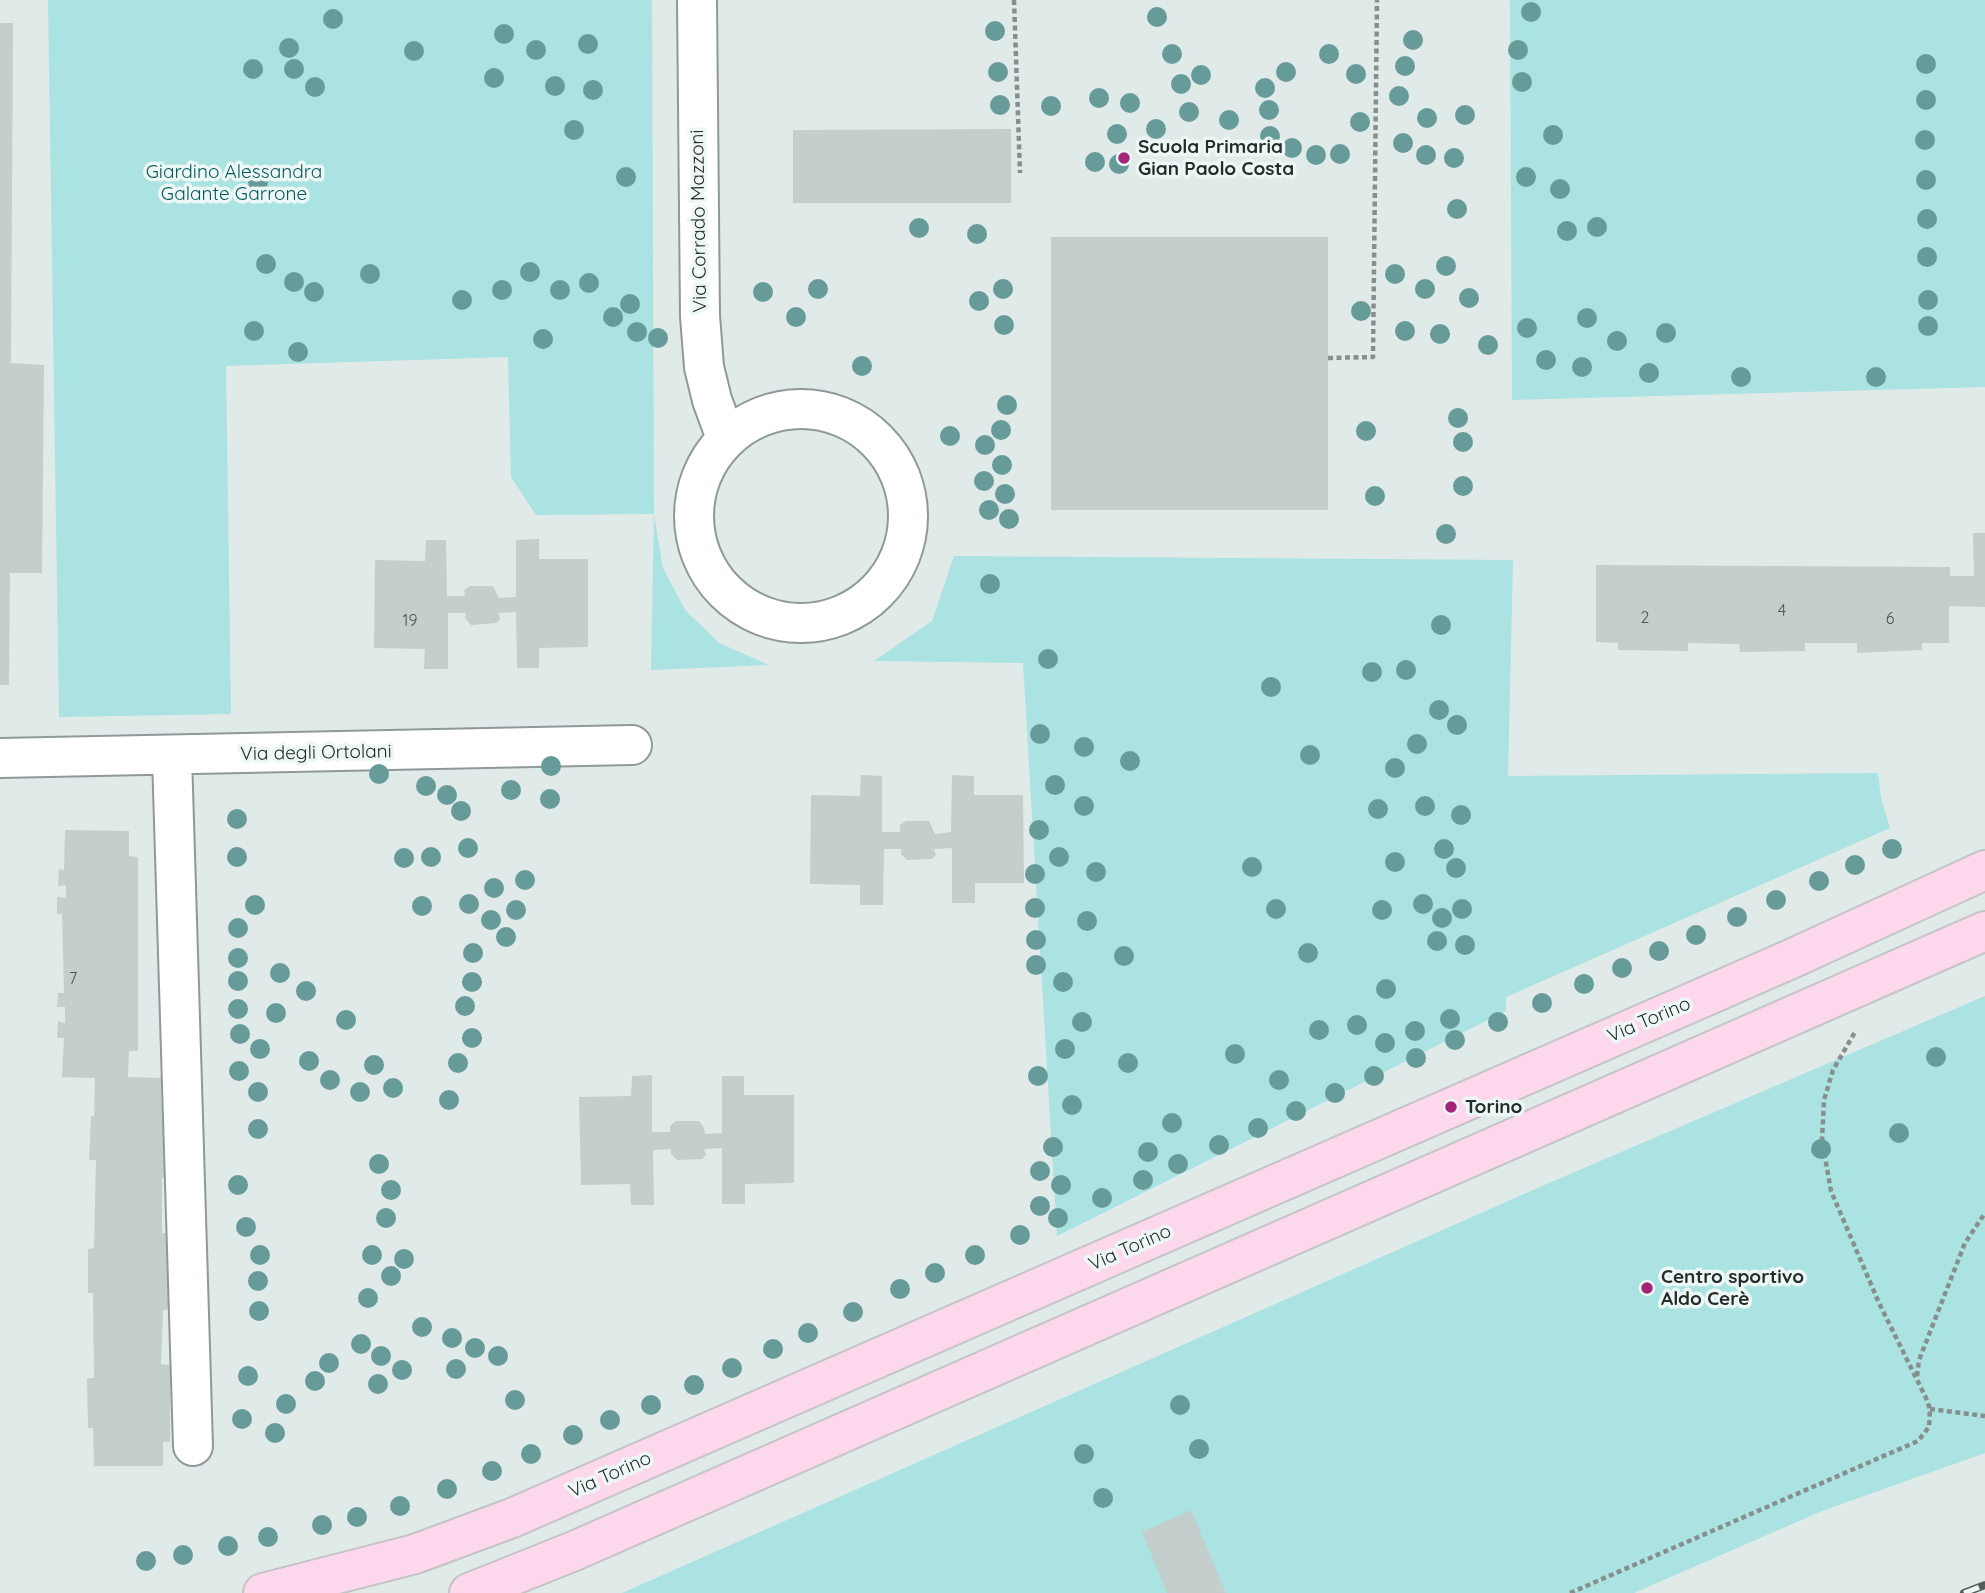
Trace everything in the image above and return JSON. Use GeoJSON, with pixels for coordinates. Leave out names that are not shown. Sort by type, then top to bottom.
{"type":"FeatureCollection","features":[{"type":"Feature","properties":{"kind":"main road","name":"Via Torino"},"geometry":{"type":"LineString","coordinates":[[263,1593],[415,1554],[512,1517],[1791,959],[1985,870]]}},
{"type":"Feature","properties":{"kind":"main road"},"geometry":{"type":"LineString","coordinates":[[468,1593],[574,1551],[1985,931]]}},
{"type":"Feature","properties":{"kind":"street","name":"Via Corrado Mazzoni"},"geometry":{"type":"LineString","coordinates":[[697,0],[700,316],[704,367],[712,400],[726,438]]}},
{"type":"Feature","properties":{"kind":"street"},"geometry":{"type":"LineString","coordinates":[[815,409],[846,418],[873,436],[893,461],[905,491],[908,523],[901,554],[886,582],[862,604],[834,618],[803,623],[771,619],[742,605],[718,584],[702,556],[694,525],[696,493],[707,463],[726,438],[752,419],[783,410],[815,409]]}},
{"type":"Feature","properties":{"kind":"street","name":"Via degli Ortolani"},"geometry":{"type":"LineString","coordinates":[[0,758],[632,745]]}},
{"type":"Feature","properties":{"kind":"street"},"geometry":{"type":"LineString","coordinates":[[172,756],[193,1446]]}},
{"type":"Feature","properties":{"kind":"path"},"geometry":{"type":"LineString","coordinates":[[1014,0],[1020,173]]}},
{"type":"Feature","properties":{"kind":"path"},"geometry":{"type":"LineString","coordinates":[[1328,358],[1373,357],[1377,0]]}},
{"type":"Feature","properties":{"kind":"path"},"geometry":{"type":"LineString","coordinates":[[1570,1593],[1918,1441],[1929,1427],[1930,1409],[1917,1377],[1879,1303],[1831,1191],[1822,1140],[1824,1100],[1833,1070],[1861,1021]]}},
{"type":"Feature","properties":{"kind":"path"},"geometry":{"type":"LineString","coordinates":[[1917,1377],[1919,1360],[1965,1244],[1985,1213]]}},
{"type":"Feature","properties":{"kind":"path"},"geometry":{"type":"LineString","coordinates":[[1930,1409],[1985,1416]]}},
{"type":"Feature","properties":{"kind":"green space","name":"Giardino Alessandra Galante Garrone"},"geometry":{"type":"Polygon","coordinates":[[[48,0],[652,0],[654,514],[536,515],[511,477],[508,357],[226,366],[231,714],[59,717],[48,0]]]}},
{"type":"Feature","properties":{"kind":"green space"},"geometry":{"type":"Polygon","coordinates":[[[1510,0],[1985,0],[1985,387],[1512,400],[1510,0]]]}},
{"type":"Feature","properties":{"kind":"green space"},"geometry":{"type":"Polygon","coordinates":[[[654,514],[663,568],[685,610],[719,643],[769,665],[651,670],[654,514]]]}},
{"type":"Feature","properties":{"kind":"green space"},"geometry":{"type":"Polygon","coordinates":[[[954,556],[1513,560],[1508,776],[1878,773],[1881,798],[1890,828],[1506,997],[1506,1011],[1057,1236],[1023,663],[874,661],[932,621],[954,556]]]}},
{"type":"Feature","properties":{"kind":"green space","name":"Centro sportivo Aldo Cerè"},"geometry":{"type":"Polygon","coordinates":[[[1985,996],[1985,1453],[1822,1511],[1634,1593],[622,1593],[1542,1186],[1985,996]]]}},
{"type":"Feature","properties":{"kind":"building"},"geometry":{"type":"Polygon","coordinates":[[[0,23],[13,23],[11,363],[44,365],[42,573],[10,573],[9,685],[0,685],[0,23]]]}},
{"type":"Feature","properties":{"kind":"building"},"geometry":{"type":"Polygon","coordinates":[[[1011,129],[1011,203],[793,203],[793,130],[1011,129]]]}},
{"type":"Feature","properties":{"kind":"building"},"geometry":{"type":"Polygon","coordinates":[[[1051,237],[1328,237],[1328,510],[1051,510],[1051,237]]]}},
{"type":"Feature","properties":{"kind":"building"},"geometry":{"type":"Polygon","coordinates":[[[1973,533],[1985,533],[1985,607],[1949,606],[1949,643],[1922,643],[1922,650],[1857,653],[1857,643],[1805,643],[1805,651],[1740,652],[1739,644],[1688,643],[1688,651],[1618,650],[1618,643],[1596,642],[1596,565],[1950,567],[1950,576],[1974,576],[1973,533]]]}},
{"type":"Feature","properties":{"kind":"building"},"geometry":{"type":"Polygon","coordinates":[[[539,539],[539,559],[588,559],[588,647],[539,648],[539,668],[517,668],[516,612],[499,613],[500,620],[496,623],[471,625],[465,618],[466,613],[448,613],[448,669],[424,669],[425,649],[374,648],[375,560],[425,561],[426,540],[446,540],[447,596],[465,596],[464,590],[470,586],[493,586],[499,598],[516,597],[516,540],[539,539]]]}},
{"type":"Feature","properties":{"kind":"building"},"geometry":{"type":"Polygon","coordinates":[[[861,775],[882,776],[882,832],[900,832],[900,825],[906,821],[929,821],[935,834],[951,832],[952,775],[974,776],[974,795],[1023,795],[1024,883],[975,883],[975,903],[952,903],[952,848],[934,849],[936,855],[932,859],[907,860],[901,854],[901,849],[884,849],[883,905],[860,905],[860,885],[810,884],[811,795],[860,796],[861,775]]]}},
{"type":"Feature","properties":{"kind":"building"},"geometry":{"type":"Polygon","coordinates":[[[65,830],[129,831],[129,856],[138,857],[138,1051],[129,1051],[128,1077],[162,1078],[161,1101],[170,1101],[170,1177],[162,1178],[162,1233],[170,1233],[170,1309],[163,1310],[161,1364],[170,1365],[170,1442],[163,1442],[163,1466],[94,1466],[93,1428],[88,1428],[87,1378],[94,1378],[93,1293],[88,1293],[88,1249],[94,1248],[96,1160],[89,1160],[95,1078],[62,1077],[64,1038],[57,1038],[58,1021],[65,1023],[65,1007],[57,1007],[58,993],[64,993],[62,914],[57,914],[57,897],[66,898],[66,885],[58,886],[59,869],[64,870],[65,830]]]}},
{"type":"Feature","properties":{"kind":"building"},"geometry":{"type":"Polygon","coordinates":[[[652,1075],[652,1132],[670,1132],[670,1126],[676,1121],[699,1121],[705,1134],[722,1133],[722,1076],[744,1076],[744,1095],[794,1095],[794,1183],[745,1184],[745,1204],[722,1204],[722,1148],[704,1149],[706,1155],[702,1159],[677,1160],[671,1154],[671,1149],[653,1150],[654,1205],[631,1205],[630,1184],[581,1185],[579,1097],[631,1096],[632,1076],[652,1075]]]}},
{"type":"Feature","properties":{"kind":"building"},"geometry":{"type":"Polygon","coordinates":[[[1191,1510],[1226,1593],[1167,1593],[1142,1532],[1191,1510]]]}},
{"type":"Feature","properties":{"kind":"railway"},"geometry":{"type":"LineString","coordinates":[[1964,1593],[1985,1585]]}},
{"type":"Feature","properties":{"kind":"place","name":"Scuola Primaria Gian Paolo Costa"},"geometry":{"type":"Point","coordinates":[1124,158]}},
{"type":"Feature","properties":{"kind":"place","name":"Torino"},"geometry":{"type":"Point","coordinates":[1451,1107]}},
{"type":"Feature","properties":{"kind":"place","name":"Centro sportivo Aldo Cerè"},"geometry":{"type":"Point","coordinates":[1647,1288]}}]}
